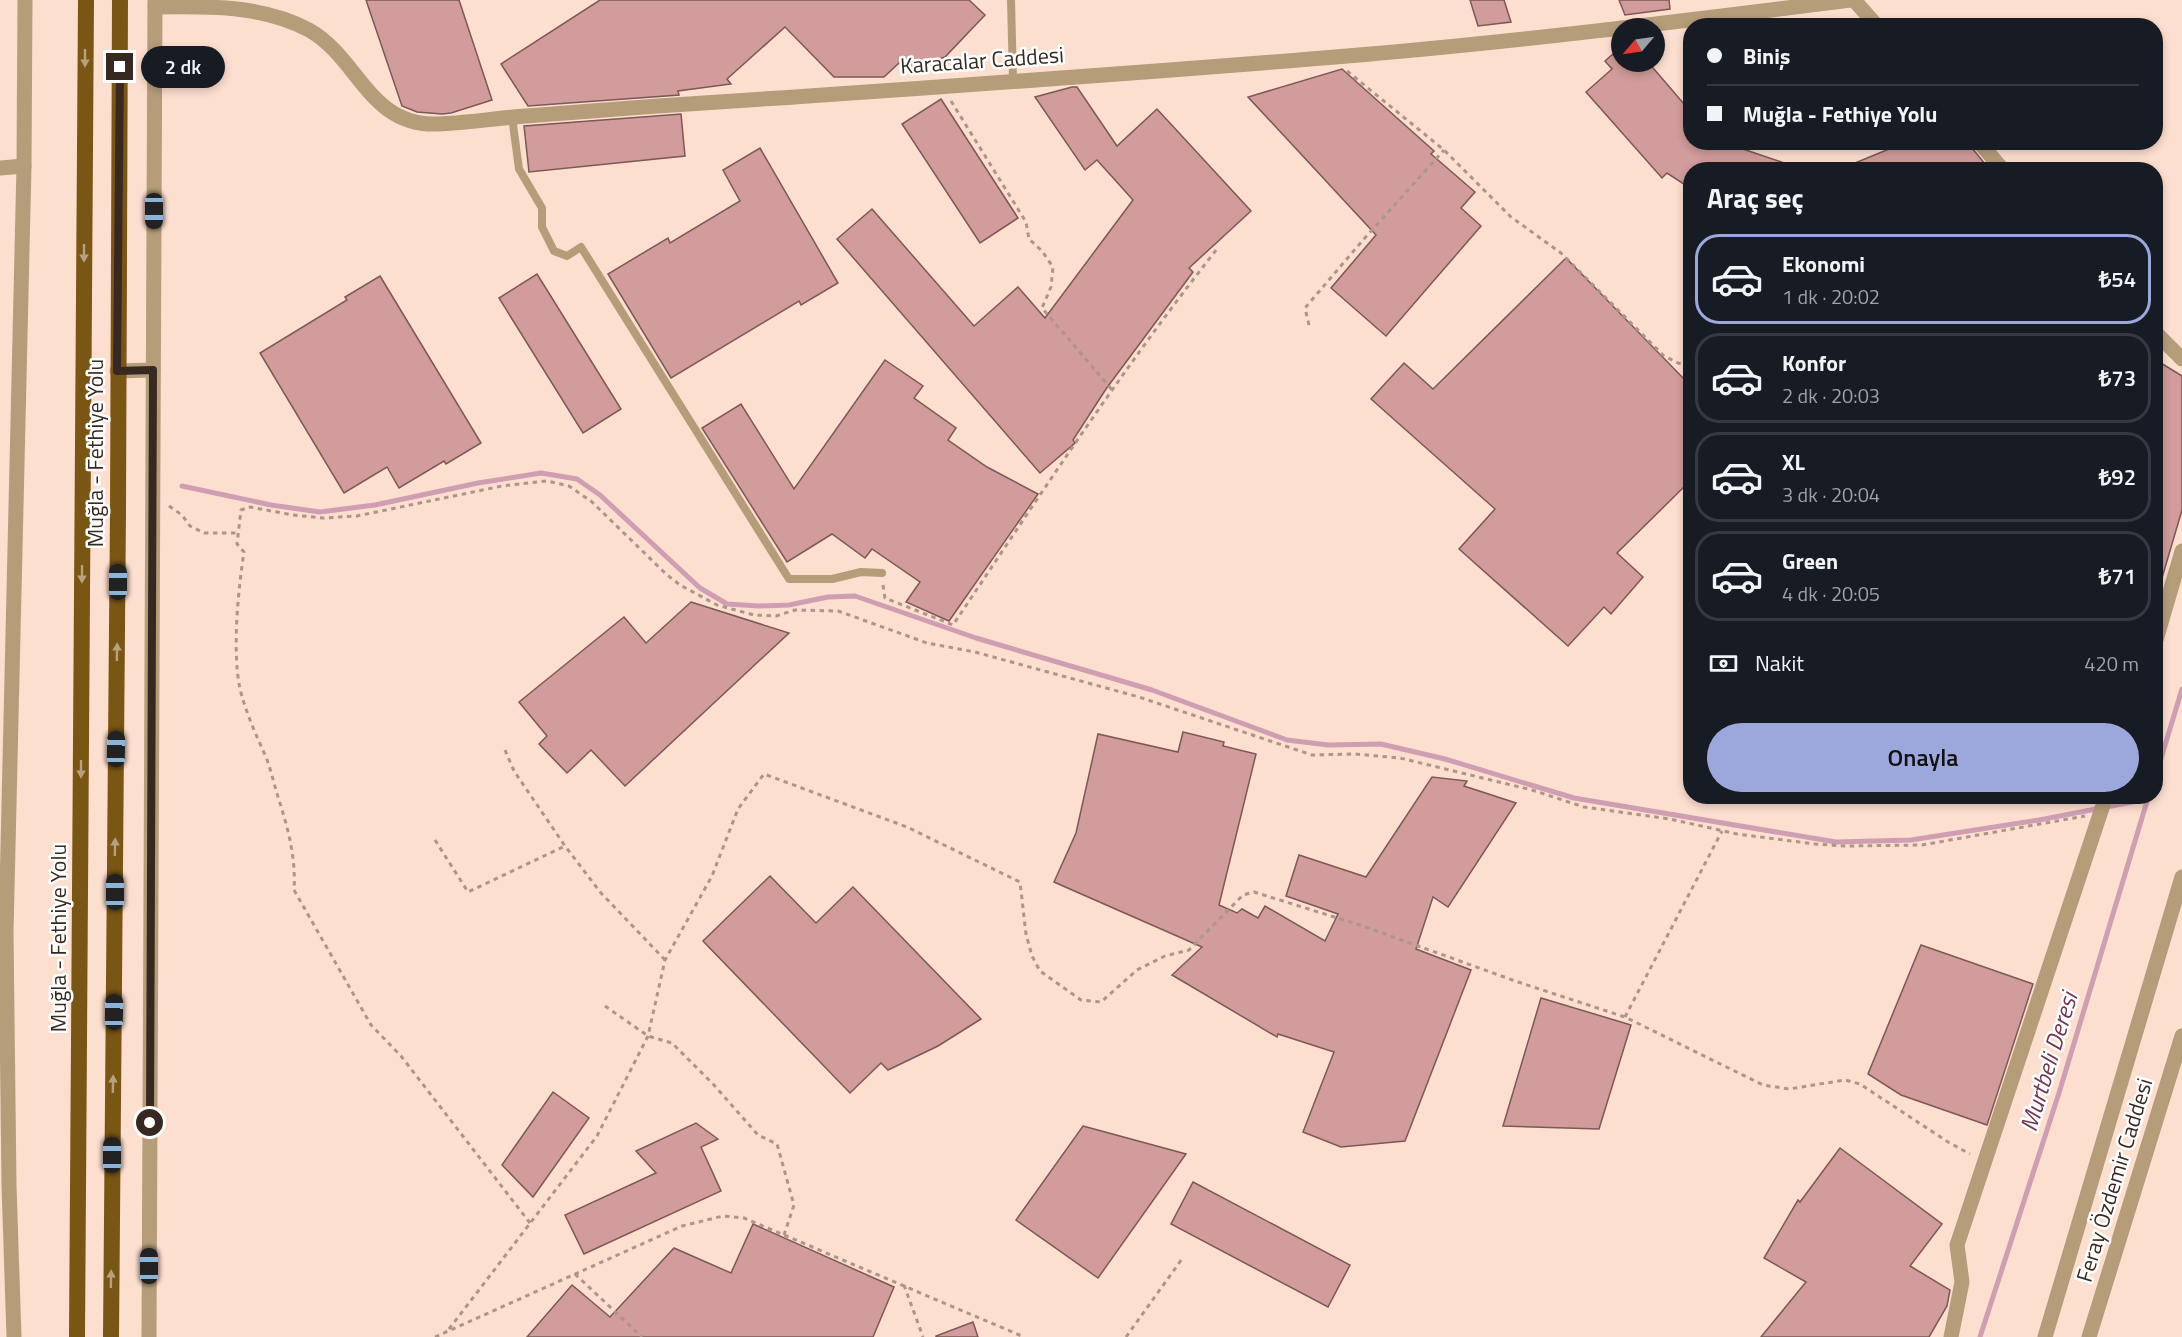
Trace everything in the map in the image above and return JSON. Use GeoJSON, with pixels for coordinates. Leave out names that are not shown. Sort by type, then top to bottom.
{"type":"FeatureCollection","features":[{"type":"Feature","properties":{"kind":"highway","name":"Muğla - Fethiye Yolu"},"geometry":{"type":"LineString","coordinates":[[77,1337],[86,0]]}},
{"type":"Feature","properties":{"kind":"highway","name":"Muğla - Fethiye Yolu"},"geometry":{"type":"LineString","coordinates":[[111,1337],[120,0]]}},
{"type":"Feature","properties":{"kind":"street"},"geometry":{"type":"LineString","coordinates":[[14,1337],[3,932],[24,166],[25,0]]}},
{"type":"Feature","properties":{"kind":"street"},"geometry":{"type":"LineString","coordinates":[[1853,0],[1869,18]]}},
{"type":"Feature","properties":{"kind":"street","name":"Karacalar Caddesi"},"geometry":{"type":"LineString","coordinates":[[1705,18],[1853,0]]}},
{"type":"Feature","properties":{"kind":"street"},"geometry":{"type":"LineString","coordinates":[[149,1337],[155,4]]}},
{"type":"Feature","properties":{"kind":"street","name":"Karacalar Caddesi"},"geometry":{"type":"LineString","coordinates":[[155,4],[270,14],[308,29],[328,43],[374,99],[399,117],[433,125],[512,117],[1329,57],[1683,21]]}},
{"type":"Feature","properties":{"kind":"street"},"geometry":{"type":"LineString","coordinates":[[1986,150],[1996,162]]}},
{"type":"Feature","properties":{"kind":"street"},"geometry":{"type":"LineString","coordinates":[[0,168],[24,166]]}},
{"type":"Feature","properties":{"kind":"street"},"geometry":{"type":"LineString","coordinates":[[2163,340],[2182,359]]}},
{"type":"Feature","properties":{"kind":"street"},"geometry":{"type":"LineString","coordinates":[[117,371],[153,370]]}},
{"type":"Feature","properties":{"kind":"street"},"geometry":{"type":"LineString","coordinates":[[0,487],[16,484]]}},
{"type":"Feature","properties":{"kind":"street"},"geometry":{"type":"LineString","coordinates":[[2163,616],[2182,551]]}},
{"type":"Feature","properties":{"kind":"street"},"geometry":{"type":"LineString","coordinates":[[1951,1337],[1962,1282],[1957,1245],[2103,804]]}},
{"type":"Feature","properties":{"kind":"street"},"geometry":{"type":"LineString","coordinates":[[2045,1337],[2182,877]]}},
{"type":"Feature","properties":{"kind":"street","name":"Feray Özdemir Caddesi"},"geometry":{"type":"LineString","coordinates":[[2089,1337],[2182,1036]]}},
{"type":"Feature","properties":{"kind":"lane"},"geometry":{"type":"LineString","coordinates":[[1011,0],[1013,80]]}},
{"type":"Feature","properties":{"kind":"lane"},"geometry":{"type":"LineString","coordinates":[[512,117],[519,169],[542,208],[542,227],[554,251],[567,256],[581,247],[789,579],[832,579],[861,572],[882,573]]}},
{"type":"Feature","properties":{"kind":"path"},"geometry":{"type":"LineString","coordinates":[[1329,57],[1444,150],[1511,217],[1561,254],[1664,356],[1683,364]]}},
{"type":"Feature","properties":{"kind":"path"},"geometry":{"type":"LineString","coordinates":[[942,87],[1026,222],[1029,239],[1042,250],[1053,267],[1051,286],[1042,308],[1113,391]]}},
{"type":"Feature","properties":{"kind":"path"},"geometry":{"type":"LineString","coordinates":[[1309,325],[1305,308],[1444,150]]}},
{"type":"Feature","properties":{"kind":"path"},"geometry":{"type":"LineString","coordinates":[[882,573],[885,598],[953,625],[1113,391],[1217,249]]}},
{"type":"Feature","properties":{"kind":"path"},"geometry":{"type":"LineString","coordinates":[[530,1223],[401,1056],[371,1025],[294,890],[295,871],[291,838],[267,760],[250,723],[240,687],[237,650],[240,582],[244,552],[237,544],[241,510],[250,507],[323,518],[357,516],[502,486],[546,481],[569,486],[592,502],[666,574],[680,585],[717,605],[754,615],[776,616],[795,610],[838,610],[927,643],[975,652],[1139,697],[1312,755],[1355,754],[1400,758],[1532,790],[1584,807],[1670,819],[1722,831],[1815,844],[1845,846],[1922,844],[2100,814]]}},
{"type":"Feature","properties":{"kind":"path"},"geometry":{"type":"LineString","coordinates":[[153,504],[168,506],[183,514],[190,526],[204,533],[238,533]]}},
{"type":"Feature","properties":{"kind":"path"},"geometry":{"type":"LineString","coordinates":[[505,750],[514,771],[565,846],[601,893],[666,960]]}},
{"type":"Feature","properties":{"kind":"path"},"geometry":{"type":"LineString","coordinates":[[449,1329],[597,1136],[648,1036],[666,960],[712,876],[738,808],[764,774],[907,827],[1020,882],[1026,934],[1032,956],[1040,971],[1081,1000],[1101,1002],[1137,970],[1165,956],[1189,950],[1243,895],[1254,892],[1360,925],[1518,982],[1624,1017],[1763,1085],[1789,1089],[1845,1080],[1860,1084],[1966,1153],[1987,1156]]}},
{"type":"Feature","properties":{"kind":"path"},"geometry":{"type":"LineString","coordinates":[[1624,1017],[1722,831]]}},
{"type":"Feature","properties":{"kind":"path"},"geometry":{"type":"LineString","coordinates":[[435,840],[468,892],[565,846]]}},
{"type":"Feature","properties":{"kind":"path"},"geometry":{"type":"LineString","coordinates":[[605,1006],[648,1036],[672,1043],[708,1077],[758,1135],[777,1144],[794,1205],[784,1235]]}},
{"type":"Feature","properties":{"kind":"path"},"geometry":{"type":"LineString","coordinates":[[435,1337],[682,1226],[723,1216],[744,1218],[1024,1337]]}},
{"type":"Feature","properties":{"kind":"path"},"geometry":{"type":"LineString","coordinates":[[1126,1337],[1182,1259]]}},
{"type":"Feature","properties":{"kind":"path"},"geometry":{"type":"LineString","coordinates":[[575,1274],[642,1337]]}},
{"type":"Feature","properties":{"kind":"path"},"geometry":{"type":"LineString","coordinates":[[904,1285],[923,1337]]}},
{"type":"Feature","properties":{"kind":"building"},"geometry":{"type":"Polygon","coordinates":[[[366,0],[459,0],[492,100],[442,114],[417,112],[402,106],[366,0]]]}},
{"type":"Feature","properties":{"kind":"building"},"geometry":{"type":"Polygon","coordinates":[[[600,0],[969,0],[985,15],[945,57],[906,70],[899,63],[884,77],[834,77],[785,27],[727,79],[731,84],[678,91],[679,95],[528,106],[501,64],[600,0]]]}},
{"type":"Feature","properties":{"kind":"building"},"geometry":{"type":"Polygon","coordinates":[[[1470,0],[1504,0],[1511,22],[1478,26],[1470,0]]]}},
{"type":"Feature","properties":{"kind":"building"},"geometry":{"type":"Polygon","coordinates":[[[1619,0],[1669,0],[1670,9],[1625,15],[1619,0]]]}},
{"type":"Feature","properties":{"kind":"building"},"geometry":{"type":"Polygon","coordinates":[[[1611,56],[1611,68],[1605,61],[1611,56]]]}},
{"type":"Feature","properties":{"kind":"building"},"geometry":{"type":"Polygon","coordinates":[[[1342,69],[1434,151],[1431,154],[1475,192],[1461,208],[1481,226],[1386,336],[1331,288],[1376,235],[1248,97],[1342,69]]]}},
{"type":"Feature","properties":{"kind":"building"},"geometry":{"type":"Polygon","coordinates":[[[1611,70],[1611,72],[1657,72],[1683,103],[1683,150],[1746,150],[1781,162],[1683,162],[1683,183],[1667,173],[1662,178],[1586,92],[1611,70]]]}},
{"type":"Feature","properties":{"kind":"building"},"geometry":{"type":"Polygon","coordinates":[[[1077,87],[1117,146],[1157,109],[1251,211],[1189,268],[1193,272],[1106,389],[1073,440],[1075,443],[1040,473],[837,239],[872,209],[974,326],[1018,287],[1045,318],[1133,200],[1097,160],[1085,170],[1035,97],[1077,87]]]}},
{"type":"Feature","properties":{"kind":"building"},"geometry":{"type":"Polygon","coordinates":[[[941,99],[1018,218],[980,243],[902,124],[941,99]]]}},
{"type":"Feature","properties":{"kind":"building"},"geometry":{"type":"Polygon","coordinates":[[[681,114],[685,156],[529,172],[524,126],[681,114]]]}},
{"type":"Feature","properties":{"kind":"building"},"geometry":{"type":"Polygon","coordinates":[[[760,148],[838,283],[801,305],[799,301],[671,378],[608,274],[668,238],[670,243],[740,201],[723,170],[760,148]]]}},
{"type":"Feature","properties":{"kind":"building"},"geometry":{"type":"Polygon","coordinates":[[[1887,150],[1974,150],[1983,162],[1857,162],[1887,150]]]}},
{"type":"Feature","properties":{"kind":"building"},"geometry":{"type":"Polygon","coordinates":[[[1566,258],[1683,378],[1683,488],[1617,553],[1643,577],[1611,614],[1604,607],[1568,646],[1459,549],[1495,509],[1371,399],[1404,363],[1433,389],[1566,258]]]}},
{"type":"Feature","properties":{"kind":"building"},"geometry":{"type":"Polygon","coordinates":[[[537,274],[621,409],[583,433],[499,298],[537,274]]]}},
{"type":"Feature","properties":{"kind":"building"},"geometry":{"type":"Polygon","coordinates":[[[380,276],[481,443],[446,464],[444,461],[399,488],[387,467],[344,493],[260,353],[347,300],[345,297],[380,276]]]}},
{"type":"Feature","properties":{"kind":"building"},"geometry":{"type":"Polygon","coordinates":[[[885,360],[923,386],[914,398],[956,428],[948,440],[987,467],[1038,494],[949,621],[906,602],[920,582],[872,549],[865,558],[832,534],[787,562],[702,428],[741,404],[794,489],[885,360]]]}},
{"type":"Feature","properties":{"kind":"building"},"geometry":{"type":"Polygon","coordinates":[[[2163,364],[2182,376],[2182,510],[2163,574],[2163,364]]]}},
{"type":"Feature","properties":{"kind":"building"},"geometry":{"type":"Polygon","coordinates":[[[691,602],[789,633],[625,786],[591,750],[567,773],[539,744],[547,736],[519,702],[624,617],[646,643],[691,602]]]}},
{"type":"Feature","properties":{"kind":"building"},"geometry":{"type":"Polygon","coordinates":[[[1183,732],[1224,742],[1223,746],[1256,754],[1219,905],[1237,913],[1242,909],[1258,918],[1265,906],[1325,941],[1338,914],[1286,896],[1299,855],[1366,877],[1432,777],[1467,781],[1464,786],[1516,803],[1448,907],[1433,897],[1416,949],[1471,970],[1405,1141],[1341,1147],[1303,1132],[1334,1052],[1278,1034],[1277,1037],[1172,975],[1202,947],[1054,882],[1076,833],[1098,734],[1178,752],[1183,732]]]}},
{"type":"Feature","properties":{"kind":"building"},"geometry":{"type":"Polygon","coordinates":[[[770,876],[816,923],[853,887],[981,1019],[938,1046],[888,1070],[881,1063],[850,1093],[703,941],[770,876]]]}},
{"type":"Feature","properties":{"kind":"building"},"geometry":{"type":"Polygon","coordinates":[[[1921,945],[2033,984],[1987,1125],[1901,1095],[1868,1074],[1921,945]]]}},
{"type":"Feature","properties":{"kind":"building"},"geometry":{"type":"Polygon","coordinates":[[[1541,998],[1631,1025],[1599,1129],[1503,1126],[1541,998]]]}},
{"type":"Feature","properties":{"kind":"building"},"geometry":{"type":"Polygon","coordinates":[[[553,1092],[589,1118],[533,1197],[502,1165],[553,1092]]]}},
{"type":"Feature","properties":{"kind":"building"},"geometry":{"type":"Polygon","coordinates":[[[696,1123],[718,1139],[701,1147],[721,1191],[584,1254],[565,1215],[656,1173],[636,1151],[696,1123]]]}},
{"type":"Feature","properties":{"kind":"building"},"geometry":{"type":"Polygon","coordinates":[[[1083,1126],[1186,1154],[1098,1278],[1016,1220],[1083,1126]]]}},
{"type":"Feature","properties":{"kind":"building"},"geometry":{"type":"Polygon","coordinates":[[[1840,1148],[1942,1224],[1910,1266],[1950,1290],[1947,1306],[1929,1337],[1761,1337],[1806,1282],[1764,1258],[1798,1200],[1800,1202],[1840,1148]]]}},
{"type":"Feature","properties":{"kind":"building"},"geometry":{"type":"Polygon","coordinates":[[[1193,1182],[1350,1265],[1328,1307],[1171,1224],[1193,1182]]]}},
{"type":"Feature","properties":{"kind":"building"},"geometry":{"type":"Polygon","coordinates":[[[753,1224],[894,1287],[873,1337],[527,1337],[572,1285],[610,1317],[674,1248],[731,1273],[753,1224]]]}},
{"type":"Feature","properties":{"kind":"building"},"geometry":{"type":"Polygon","coordinates":[[[973,1322],[978,1337],[936,1337],[936,1336],[973,1322]]]}},
{"type":"Feature","properties":{"kind":"waterway"},"geometry":{"type":"LineString","coordinates":[[182,486],[271,505],[320,512],[375,505],[478,483],[541,473],[577,479],[600,495],[700,588],[727,604],[789,605],[828,597],[855,596],[976,638],[1152,690],[1287,740],[1328,745],[1381,744],[1445,759],[1574,798],[1836,842],[1911,840],[2039,820],[2122,804]]}},
{"type":"Feature","properties":{"kind":"waterway","name":"Murtbeli Deresi"},"geometry":{"type":"LineString","coordinates":[[2163,752],[2182,689]]}},
{"type":"Feature","properties":{"kind":"waterway","name":"Murtbeli Deresi"},"geometry":{"type":"LineString","coordinates":[[1980,1337],[2059,1093],[2146,804]]}},
{"type":"Feature","properties":{"kind":"route"},"geometry":{"type":"LineString","coordinates":[[120,67],[117,371],[153,370],[150,1123]]}}]}
